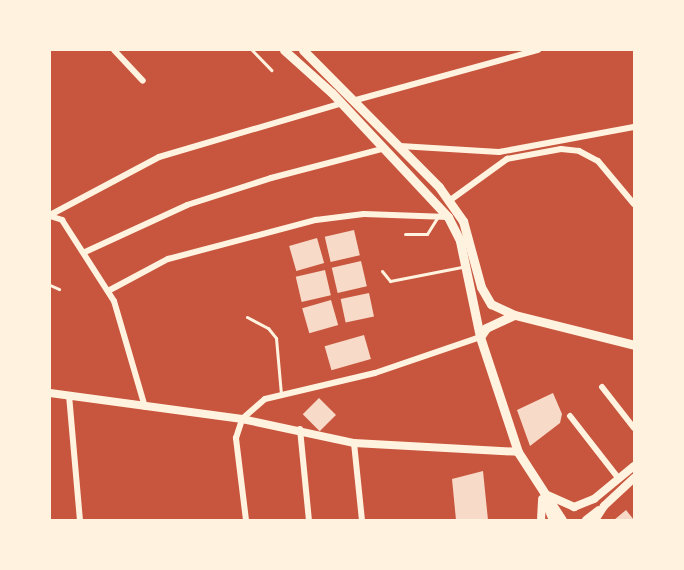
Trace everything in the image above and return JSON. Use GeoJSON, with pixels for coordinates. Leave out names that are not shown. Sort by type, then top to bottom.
{"type":"FeatureCollection","features":[{"type":"Feature","properties":{"kind":"main road"},"geometry":{"type":"LineString","coordinates":[[284,50],[342,103],[448,217],[460,241],[480,337],[518,452],[540,490],[562,520]]}},
{"type":"Feature","properties":{"kind":"main road"},"geometry":{"type":"LineString","coordinates":[[303,50],[356,100],[449,201],[463,221],[485,297],[499,310],[634,345]]}},
{"type":"Feature","properties":{"kind":"main road"},"geometry":{"type":"LineString","coordinates":[[480,337],[498,320],[515,315]]}},
{"type":"Feature","properties":{"kind":"main road"},"geometry":{"type":"LineString","coordinates":[[50,393],[242,419],[300,429],[354,443],[518,452]]}},
{"type":"Feature","properties":{"kind":"main road"},"geometry":{"type":"LineString","coordinates":[[540,490],[574,507],[594,499],[634,466]]}},
{"type":"Feature","properties":{"kind":"main road"},"geometry":{"type":"LineString","coordinates":[[586,520],[634,478]]}},
{"type":"Feature","properties":{"kind":"main road"},"geometry":{"type":"LineString","coordinates":[[540,490],[542,520]]}},
{"type":"Feature","properties":{"kind":"main road"},"geometry":{"type":"LineString","coordinates":[[540,490],[553,520]]}},
{"type":"Feature","properties":{"kind":"main road"},"geometry":{"type":"LineString","coordinates":[[595,520],[604,506]]}},
{"type":"Feature","properties":{"kind":"street"},"geometry":{"type":"LineString","coordinates":[[114,50],[143,81]]}},
{"type":"Feature","properties":{"kind":"street"},"geometry":{"type":"LineString","coordinates":[[356,100],[538,50]]}},
{"type":"Feature","properties":{"kind":"street"},"geometry":{"type":"LineString","coordinates":[[50,215],[159,157],[342,103]]}},
{"type":"Feature","properties":{"kind":"street"},"geometry":{"type":"LineString","coordinates":[[400,146],[499,152],[634,128]]}},
{"type":"Feature","properties":{"kind":"street"},"geometry":{"type":"LineString","coordinates":[[85,252],[187,205],[271,178],[386,148]]}},
{"type":"Feature","properties":{"kind":"street"},"geometry":{"type":"LineString","coordinates":[[449,201],[507,159],[561,149],[579,151],[598,161],[634,204]]}},
{"type":"Feature","properties":{"kind":"street"},"geometry":{"type":"LineString","coordinates":[[108,291],[168,259],[316,220],[364,214],[448,217]]}},
{"type":"Feature","properties":{"kind":"street"},"geometry":{"type":"LineString","coordinates":[[50,215],[62,220],[85,252],[108,291],[128,341],[145,407]]}},
{"type":"Feature","properties":{"kind":"street"},"geometry":{"type":"LineString","coordinates":[[246,520],[236,438],[242,419],[265,399],[375,373],[480,337]]}},
{"type":"Feature","properties":{"kind":"street"},"geometry":{"type":"LineString","coordinates":[[602,387],[634,428]]}},
{"type":"Feature","properties":{"kind":"street"},"geometry":{"type":"LineString","coordinates":[[69,395],[80,520]]}},
{"type":"Feature","properties":{"kind":"street"},"geometry":{"type":"LineString","coordinates":[[570,416],[619,479]]}},
{"type":"Feature","properties":{"kind":"street"},"geometry":{"type":"LineString","coordinates":[[300,429],[309,520]]}},
{"type":"Feature","properties":{"kind":"street"},"geometry":{"type":"LineString","coordinates":[[354,443],[362,520]]}},
{"type":"Feature","properties":{"kind":"lane"},"geometry":{"type":"LineString","coordinates":[[255,50],[271,70]]}},
{"type":"Feature","properties":{"kind":"lane"},"geometry":{"type":"LineString","coordinates":[[405,234],[428,234],[437,218]]}},
{"type":"Feature","properties":{"kind":"lane"},"geometry":{"type":"LineString","coordinates":[[382,271],[390,281],[465,266]]}},
{"type":"Feature","properties":{"kind":"lane"},"geometry":{"type":"LineString","coordinates":[[50,285],[59,289]]}},
{"type":"Feature","properties":{"kind":"lane"},"geometry":{"type":"LineString","coordinates":[[247,317],[268,328],[276,338],[281,394]]}},
{"type":"Feature","properties":{"kind":"building"},"geometry":{"type":"Polygon","coordinates":[[[354,230],[360,255],[331,262],[325,237],[354,230]]]}},
{"type":"Feature","properties":{"kind":"building"},"geometry":{"type":"Polygon","coordinates":[[[317,238],[324,263],[296,271],[289,246],[317,238]]]}},
{"type":"Feature","properties":{"kind":"building"},"geometry":{"type":"Polygon","coordinates":[[[361,261],[367,286],[338,293],[332,268],[361,261]]]}},
{"type":"Feature","properties":{"kind":"building"},"geometry":{"type":"Polygon","coordinates":[[[325,270],[331,295],[302,302],[296,277],[325,270]]]}},
{"type":"Feature","properties":{"kind":"building"},"geometry":{"type":"Polygon","coordinates":[[[369,293],[374,316],[346,323],[341,299],[369,293]]]}},
{"type":"Feature","properties":{"kind":"building"},"geometry":{"type":"Polygon","coordinates":[[[331,300],[338,325],[309,333],[302,308],[331,300]]]}},
{"type":"Feature","properties":{"kind":"building"},"geometry":{"type":"Polygon","coordinates":[[[364,335],[371,359],[331,370],[325,346],[364,335]]]}},
{"type":"Feature","properties":{"kind":"building"},"geometry":{"type":"Polygon","coordinates":[[[553,393],[562,414],[560,423],[530,446],[517,410],[553,393]]]}},
{"type":"Feature","properties":{"kind":"building"},"geometry":{"type":"Polygon","coordinates":[[[319,398],[336,415],[320,431],[303,414],[319,398]]]}},
{"type":"Feature","properties":{"kind":"building"},"geometry":{"type":"Polygon","coordinates":[[[483,471],[488,520],[456,520],[452,479],[483,471]]]}},
{"type":"Feature","properties":{"kind":"building"},"geometry":{"type":"Polygon","coordinates":[[[626,510],[634,520],[614,520],[626,510]]]}}]}
